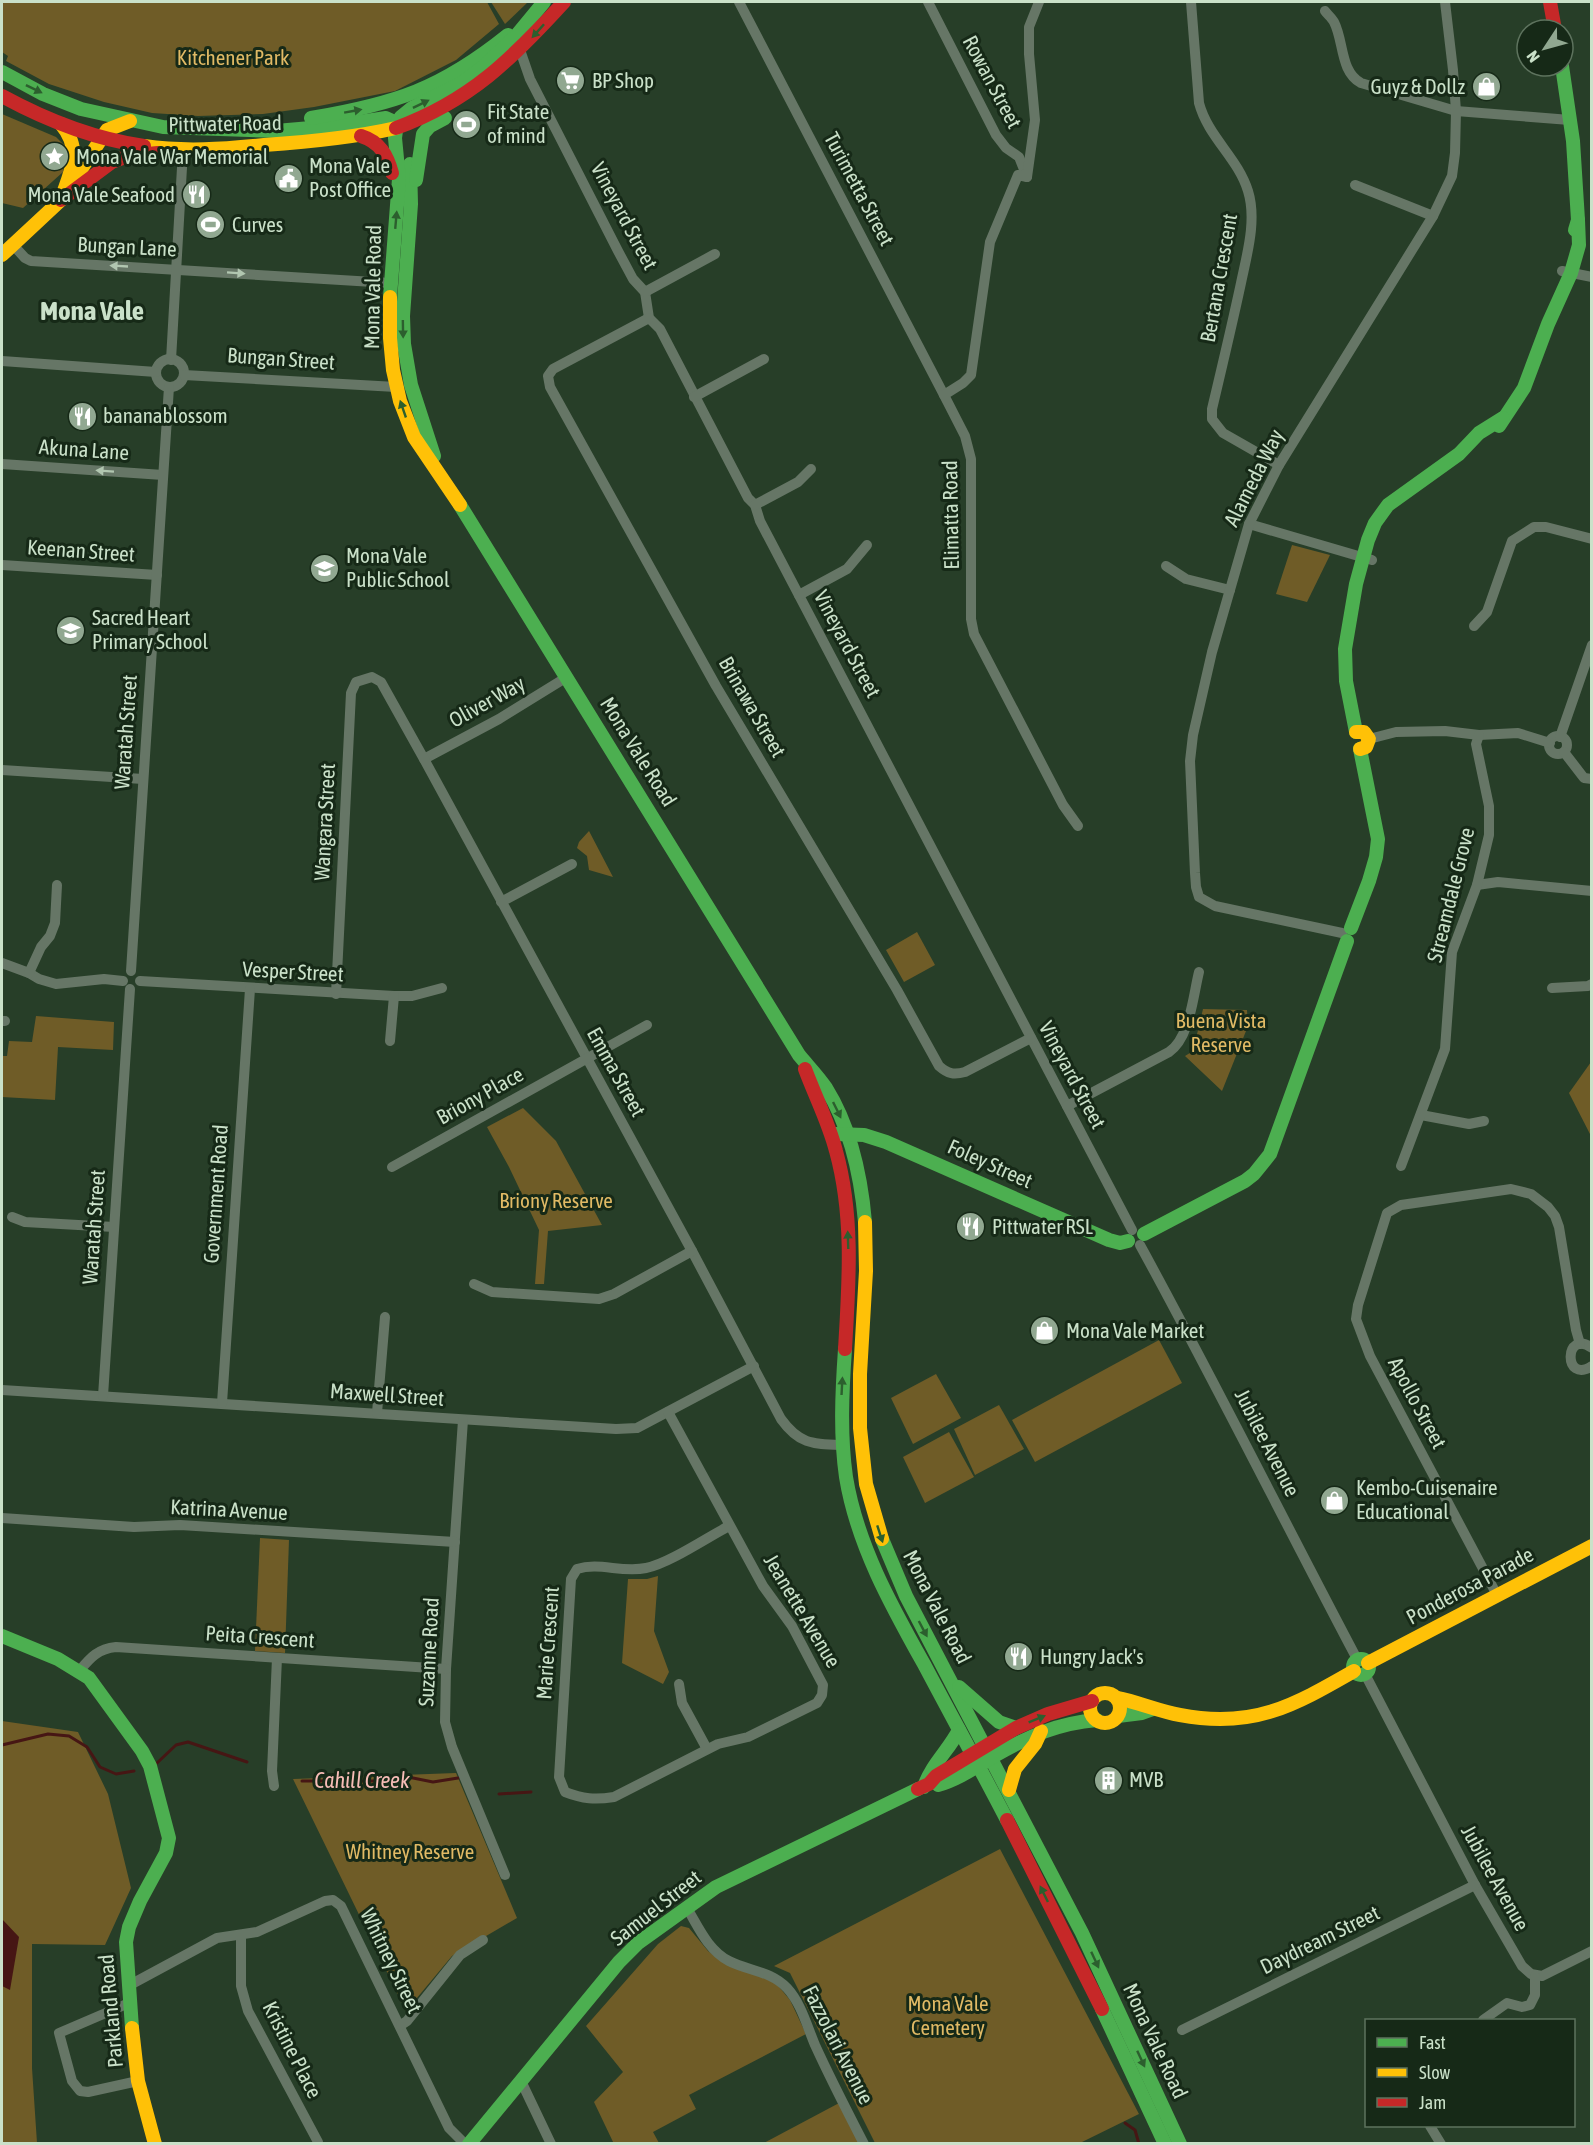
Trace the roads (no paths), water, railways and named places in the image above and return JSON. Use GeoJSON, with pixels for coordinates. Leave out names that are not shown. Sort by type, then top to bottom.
{"type":"FeatureCollection","features":[{"type":"Feature","properties":{"kind":"main road","name":"Pittwater Road"},"geometry":{"type":"LineString","coordinates":[[398,126],[401,116],[408,111],[450,90],[491,61],[512,43],[544,2]]}},
{"type":"Feature","properties":{"kind":"main road","name":"Pittwater Road"},"geometry":{"type":"LineString","coordinates":[[233,129],[350,112],[407,97],[438,84],[472,63],[505,38],[544,2]]}},
{"type":"Feature","properties":{"kind":"main road","name":"Pittwater Road"},"geometry":{"type":"LineString","coordinates":[[2,96],[61,124],[103,137],[141,145],[183,150],[284,144],[361,136],[398,126],[450,105],[474,90],[501,69],[564,2]]}},
{"type":"Feature","properties":{"kind":"main road"},"geometry":{"type":"LineString","coordinates":[[1550,2],[1553,18]]}},
{"type":"Feature","properties":{"kind":"main road"},"geometry":{"type":"LineString","coordinates":[[411,204],[425,130],[475,98],[501,69]]}},
{"type":"Feature","properties":{"kind":"main road","name":"Pittwater Road"},"geometry":{"type":"LineString","coordinates":[[2,72],[67,104],[92,112],[163,127],[276,130],[323,127],[386,118],[398,126]]}},
{"type":"Feature","properties":{"kind":"main road"},"geometry":{"type":"LineString","coordinates":[[1136,1238],[1245,1181],[1254,1174],[1270,1154],[1376,857],[1378,839],[1362,740],[1345,676],[1350,610],[1367,559],[1371,530],[1377,517],[1389,504],[1406,494],[1459,454],[1494,422],[1503,418],[1516,402],[1524,386],[1549,322],[1553,300],[1581,237],[1564,78]]}},
{"type":"Feature","properties":{"kind":"main road"},"geometry":{"type":"LineString","coordinates":[[61,200],[111,127],[130,121]]}},
{"type":"Feature","properties":{"kind":"main road"},"geometry":{"type":"LineString","coordinates":[[61,124],[72,137],[75,147],[72,166],[61,200]]}},
{"type":"Feature","properties":{"kind":"main road","name":"Mona Vale Road"},"geometry":{"type":"LineString","coordinates":[[398,126],[399,174],[390,283],[389,338],[396,387],[411,430],[567,677],[800,1055],[825,1087],[839,1113],[854,1154],[862,1191],[866,1234],[860,1374],[862,1460],[871,1505],[882,1540],[897,1577],[1082,1933],[1180,2144]]}},
{"type":"Feature","properties":{"kind":"main road","name":"Mona Vale Road"},"geometry":{"type":"LineString","coordinates":[[398,126],[405,135],[408,146],[411,204],[403,326],[411,385],[439,472]]}},
{"type":"Feature","properties":{"kind":"main road"},"geometry":{"type":"LineString","coordinates":[[361,136],[375,141],[385,152],[397,198]]}},
{"type":"Feature","properties":{"kind":"main road"},"geometry":{"type":"LineString","coordinates":[[2,255],[61,200],[101,168],[118,159],[183,150]]}},
{"type":"Feature","properties":{"kind":"main road","name":"Bungan Street"},"geometry":{"type":"LineString","coordinates":[[396,387],[411,385]]}},
{"type":"Feature","properties":{"kind":"main road","name":"Mona Vale Road"},"geometry":{"type":"LineString","coordinates":[[800,1055],[831,1134],[847,1211],[849,1263],[841,1418],[842,1445],[850,1498],[865,1548],[902,1625],[1022,1848],[1114,2033],[1165,2144]]}},
{"type":"Feature","properties":{"kind":"main road","name":"Foley Street"},"geometry":{"type":"LineString","coordinates":[[831,1134],[864,1135],[886,1142],[1109,1240],[1120,1243],[1136,1238]]}},
{"type":"Feature","properties":{"kind":"main road"},"geometry":{"type":"LineString","coordinates":[[860,1415],[851,1428],[849,1441],[842,1445],[850,1453],[860,1486],[871,1505]]}},
{"type":"Feature","properties":{"kind":"main road","name":"Ponderosa Parade"},"geometry":{"type":"LineString","coordinates":[[1117,1698],[1142,1702],[1153,1709],[1219,1720],[1250,1719],[1273,1713],[1592,1546]]}},
{"type":"Feature","properties":{"kind":"main road","name":"Parkland Road"},"geometry":{"type":"LineString","coordinates":[[2,1636],[80,1670],[89,1678],[142,1751],[150,1766],[170,1838],[166,1853],[129,1927],[125,1953],[138,2082],[154,2144]]}},
{"type":"Feature","properties":{"kind":"main road"},"geometry":{"type":"LineString","coordinates":[[952,1683],[964,1689],[996,1720],[1006,1727],[1016,1728]]}},
{"type":"Feature","properties":{"kind":"main road"},"geometry":{"type":"LineString","coordinates":[[926,1786],[936,1776],[1041,1731],[1065,1723],[1096,1720],[1111,1722],[1118,1716],[1120,1707],[1117,1698],[1104,1693],[1099,1694],[1092,1701],[1048,1714],[1016,1728],[989,1752]]}},
{"type":"Feature","properties":{"kind":"main road"},"geometry":{"type":"LineString","coordinates":[[1092,1701],[1091,1711],[1096,1720]]}},
{"type":"Feature","properties":{"kind":"main road","name":"Ponderosa Parade"},"geometry":{"type":"LineString","coordinates":[[1118,1716],[1153,1709]]}},
{"type":"Feature","properties":{"kind":"main road"},"geometry":{"type":"LineString","coordinates":[[926,1786],[927,1775],[947,1752],[959,1730]]}},
{"type":"Feature","properties":{"kind":"main road"},"geometry":{"type":"LineString","coordinates":[[1009,1790],[1012,1775],[1018,1764],[1037,1743],[1041,1731]]}},
{"type":"Feature","properties":{"kind":"main road","name":"Samuel Street"},"geometry":{"type":"LineString","coordinates":[[467,2144],[638,1943],[717,1887],[926,1786]]}},
{"type":"Feature","properties":{"kind":"street","name":"Turimetta Street"},"geometry":{"type":"LineString","coordinates":[[739,2],[944,395]]}},
{"type":"Feature","properties":{"kind":"street","name":"Rowan Street"},"geometry":{"type":"LineString","coordinates":[[928,2],[996,135],[1006,148],[1019,157],[1027,177]]}},
{"type":"Feature","properties":{"kind":"street"},"geometry":{"type":"LineString","coordinates":[[944,395],[971,375],[990,242],[1018,175],[1027,177],[1035,120],[1029,27],[1039,2]]}},
{"type":"Feature","properties":{"kind":"street","name":"Bertana Crescent"},"geometry":{"type":"LineString","coordinates":[[1191,2],[1199,103],[1202,115],[1239,169],[1251,205],[1247,252],[1212,409],[1212,419],[1223,433],[1279,465]]}},
{"type":"Feature","properties":{"kind":"street","name":"Alameda Way"},"geometry":{"type":"LineString","coordinates":[[1347,934],[1215,906],[1204,901],[1197,893],[1191,750],[1196,716],[1249,524],[1279,465],[1433,216],[1452,176],[1456,111],[1444,2]]}},
{"type":"Feature","properties":{"kind":"street"},"geometry":{"type":"LineString","coordinates":[[1324,11],[1334,22],[1348,71],[1356,80],[1456,111],[1570,120]]}},
{"type":"Feature","properties":{"kind":"street","name":"Vineyard Street"},"geometry":{"type":"LineString","coordinates":[[520,50],[530,79],[618,251],[633,279],[645,292],[649,318],[659,328],[748,498],[755,505],[760,521],[1136,1238]]}},
{"type":"Feature","properties":{"kind":"street"},"geometry":{"type":"LineString","coordinates":[[501,69],[518,69],[530,79]]}},
{"type":"Feature","properties":{"kind":"street"},"geometry":{"type":"LineString","coordinates":[[171,360],[183,150]]}},
{"type":"Feature","properties":{"kind":"street"},"geometry":{"type":"LineString","coordinates":[[1355,185],[1433,216]]}},
{"type":"Feature","properties":{"kind":"street","name":"Bungan Lane"},"geometry":{"type":"LineString","coordinates":[[13,244],[25,258],[31,261],[390,283]]}},
{"type":"Feature","properties":{"kind":"street"},"geometry":{"type":"LineString","coordinates":[[645,292],[715,254]]}},
{"type":"Feature","properties":{"kind":"street"},"geometry":{"type":"LineString","coordinates":[[1566,272],[1592,277]]}},
{"type":"Feature","properties":{"kind":"street","name":"Brinawa Street"},"geometry":{"type":"LineString","coordinates":[[649,318],[553,369],[548,376],[550,387],[716,686],[897,990],[939,1066],[946,1072],[956,1074],[965,1072],[1031,1038]]}},
{"type":"Feature","properties":{"kind":"street"},"geometry":{"type":"LineString","coordinates":[[694,397],[764,359]]}},
{"type":"Feature","properties":{"kind":"street"},"geometry":{"type":"LineString","coordinates":[[171,360],[182,366],[184,375],[180,382],[169,387],[161,384],[156,372],[160,364],[171,360]]}},
{"type":"Feature","properties":{"kind":"street"},"geometry":{"type":"LineString","coordinates":[[2,361],[156,372]]}},
{"type":"Feature","properties":{"kind":"street","name":"Bungan Street"},"geometry":{"type":"LineString","coordinates":[[184,375],[396,387]]}},
{"type":"Feature","properties":{"kind":"street","name":"Waratah Street"},"geometry":{"type":"LineString","coordinates":[[131,971],[169,387]]}},
{"type":"Feature","properties":{"kind":"street","name":"Elimatta Road"},"geometry":{"type":"LineString","coordinates":[[944,395],[965,436],[971,459],[971,619],[974,634],[1059,797],[1078,826]]}},
{"type":"Feature","properties":{"kind":"street","name":"Akuna Lane"},"geometry":{"type":"LineString","coordinates":[[2,464],[164,475]]}},
{"type":"Feature","properties":{"kind":"street"},"geometry":{"type":"LineString","coordinates":[[755,505],[798,483],[811,469]]}},
{"type":"Feature","properties":{"kind":"street"},"geometry":{"type":"LineString","coordinates":[[1249,524],[1367,559]]}},
{"type":"Feature","properties":{"kind":"street"},"geometry":{"type":"LineString","coordinates":[[1474,626],[1487,612],[1512,541],[1534,527],[1546,527],[1592,539]]}},
{"type":"Feature","properties":{"kind":"street"},"geometry":{"type":"LineString","coordinates":[[799,595],[847,569],[867,545]]}},
{"type":"Feature","properties":{"kind":"street","name":"Keenan Street"},"geometry":{"type":"LineString","coordinates":[[2,565],[157,575]]}},
{"type":"Feature","properties":{"kind":"street"},"geometry":{"type":"LineString","coordinates":[[1166,566],[1186,579],[1230,590]]}},
{"type":"Feature","properties":{"kind":"street"},"geometry":{"type":"LineString","coordinates":[[1592,645],[1550,750],[1560,754],[1564,752],[1584,778],[1592,779]]}},
{"type":"Feature","properties":{"kind":"street","name":"Wangara Street"},"geometry":{"type":"LineString","coordinates":[[336,994],[351,693],[353,687],[361,679],[372,676],[381,682]]}},
{"type":"Feature","properties":{"kind":"street","name":"Oliver Way"},"geometry":{"type":"LineString","coordinates":[[424,759],[499,719],[567,677]]}},
{"type":"Feature","properties":{"kind":"street","name":"Emma Street"},"geometry":{"type":"LineString","coordinates":[[381,682],[692,1251],[781,1419],[801,1440],[842,1445]]}},
{"type":"Feature","properties":{"kind":"street"},"geometry":{"type":"LineString","coordinates":[[1362,740],[1405,732],[1445,731],[1479,735],[1518,733],[1555,740]]}},
{"type":"Feature","properties":{"kind":"street","name":"Streamdale Grove"},"geometry":{"type":"LineString","coordinates":[[1401,1166],[1445,1049],[1452,952],[1477,885],[1489,835],[1489,806],[1476,744],[1479,735]]}},
{"type":"Feature","properties":{"kind":"street"},"geometry":{"type":"LineString","coordinates":[[2,770],[142,779]]}},
{"type":"Feature","properties":{"kind":"street"},"geometry":{"type":"LineString","coordinates":[[501,902],[572,864]]}},
{"type":"Feature","properties":{"kind":"street"},"geometry":{"type":"LineString","coordinates":[[1477,885],[1498,882],[1592,891]]}},
{"type":"Feature","properties":{"kind":"street"},"geometry":{"type":"LineString","coordinates":[[29,973],[55,923],[57,885]]}},
{"type":"Feature","properties":{"kind":"street"},"geometry":{"type":"LineString","coordinates":[[2,963],[56,984],[104,979],[127,985],[138,986],[141,981],[137,973],[131,971],[124,975],[127,985]]}},
{"type":"Feature","properties":{"kind":"street"},"geometry":{"type":"LineString","coordinates":[[1067,1106],[1174,1049],[1185,1032],[1199,972]]}},
{"type":"Feature","properties":{"kind":"street","name":"Vesper Street"},"geometry":{"type":"LineString","coordinates":[[141,981],[394,996],[412,996],[442,988]]}},
{"type":"Feature","properties":{"kind":"street"},"geometry":{"type":"LineString","coordinates":[[1552,988],[1592,984]]}},
{"type":"Feature","properties":{"kind":"street","name":"Waratah Street"},"geometry":{"type":"LineString","coordinates":[[103,1396],[127,985]]}},
{"type":"Feature","properties":{"kind":"street","name":"Government Road"},"geometry":{"type":"LineString","coordinates":[[222,1403],[250,989]]}},
{"type":"Feature","properties":{"kind":"street"},"geometry":{"type":"LineString","coordinates":[[390,1041],[394,996]]}},
{"type":"Feature","properties":{"kind":"street","name":"Briony Place"},"geometry":{"type":"LineString","coordinates":[[392,1167],[648,1025]]}},
{"type":"Feature","properties":{"kind":"street"},"geometry":{"type":"LineString","coordinates":[[1421,1115],[1469,1124],[1484,1121]]}},
{"type":"Feature","properties":{"kind":"street","name":"Apollo Street"},"geometry":{"type":"LineString","coordinates":[[1497,1595],[1370,1356],[1356,1320],[1356,1312],[1387,1213],[1401,1205],[1511,1189],[1531,1194],[1548,1207],[1559,1227],[1580,1344]]}},
{"type":"Feature","properties":{"kind":"street"},"geometry":{"type":"LineString","coordinates":[[12,1217],[25,1222],[114,1227]]}},
{"type":"Feature","properties":{"kind":"street","name":"Jubilee Avenue"},"geometry":{"type":"LineString","coordinates":[[1136,1238],[1210,1373],[1266,1487],[1475,1885],[1521,1964],[1535,1976]]}},
{"type":"Feature","properties":{"kind":"street"},"geometry":{"type":"LineString","coordinates":[[474,1284],[492,1292],[599,1299],[614,1294],[692,1251]]}},
{"type":"Feature","properties":{"kind":"street"},"geometry":{"type":"LineString","coordinates":[[377,1413],[385,1317]]}},
{"type":"Feature","properties":{"kind":"street"},"geometry":{"type":"LineString","coordinates":[[1592,1348],[1580,1344],[1570,1352],[1572,1364],[1582,1370],[1592,1366]]}},
{"type":"Feature","properties":{"kind":"street","name":"Maxwell Street"},"geometry":{"type":"LineString","coordinates":[[2,1390],[616,1429],[637,1428],[754,1366]]}},
{"type":"Feature","properties":{"kind":"street","name":"Jeanette Avenue"},"geometry":{"type":"LineString","coordinates":[[559,1777],[565,1792],[581,1798],[596,1800],[614,1797],[718,1744],[748,1737],[817,1703],[822,1695],[823,1684],[792,1626],[763,1586],[668,1412]]}},
{"type":"Feature","properties":{"kind":"street","name":"Suzanne Road"},"geometry":{"type":"LineString","coordinates":[[463,1420],[446,1669],[445,1722],[452,1747],[505,1875]]}},
{"type":"Feature","properties":{"kind":"street","name":"Katrina Avenue"},"geometry":{"type":"LineString","coordinates":[[2,1518],[134,1527],[180,1525],[455,1542]]}},
{"type":"Feature","properties":{"kind":"street","name":"Marie Crescent"},"geometry":{"type":"LineString","coordinates":[[559,1777],[571,1579],[577,1569],[588,1565],[623,1570],[648,1568],[729,1526]]}},
{"type":"Feature","properties":{"kind":"street","name":"Peita Crescent"},"geometry":{"type":"LineString","coordinates":[[80,1670],[94,1654],[105,1648],[116,1647],[446,1669]]}},
{"type":"Feature","properties":{"kind":"street"},"geometry":{"type":"LineString","coordinates":[[274,1786],[272,1771],[277,1658]]}},
{"type":"Feature","properties":{"kind":"street"},"geometry":{"type":"LineString","coordinates":[[680,1684],[682,1703],[707,1749]]}},
{"type":"Feature","properties":{"kind":"street","name":"Daydream Street"},"geometry":{"type":"LineString","coordinates":[[1182,2030],[1475,1885]]}},
{"type":"Feature","properties":{"kind":"street","name":"Whitney Street"},"geometry":{"type":"LineString","coordinates":[[128,1986],[217,1938],[257,1932],[325,1901],[333,1900],[341,1906],[401,2025],[449,2128],[467,2144]]}},
{"type":"Feature","properties":{"kind":"street","name":"Fazzolari Avenue"},"geometry":{"type":"LineString","coordinates":[[687,1908],[702,1935],[721,1955],[731,1962],[767,1973],[787,1988],[801,2011],[815,2046],[864,2144]]}},
{"type":"Feature","properties":{"kind":"street","name":"Kristine Place"},"geometry":{"type":"LineString","coordinates":[[241,1936],[241,1986],[248,2010],[318,2142]]}},
{"type":"Feature","properties":{"kind":"street"},"geometry":{"type":"LineString","coordinates":[[401,2025],[407,2021],[460,1955],[483,1940]]}},
{"type":"Feature","properties":{"kind":"street"},"geometry":{"type":"LineString","coordinates":[[1484,2019],[1507,2003],[1522,2007],[1530,2004],[1535,1995],[1535,1976],[1546,1975],[1592,1951]]}},
{"type":"Feature","properties":{"kind":"street"},"geometry":{"type":"LineString","coordinates":[[129,2003],[59,2033],[72,2081],[80,2091],[138,2082]]}},
{"type":"Feature","properties":{"kind":"street"},"geometry":{"type":"LineString","coordinates":[[520,2081],[551,2144]]}},
{"type":"Feature","properties":{"kind":"street"},"geometry":{"type":"LineString","coordinates":[[1431,2127],[1441,2144]]}},
{"type":"Feature","properties":{"kind":"waterway","name":"Cahill Creek"},"geometry":{"type":"LineString","coordinates":[[2,1745],[48,1734],[69,1736],[87,1747],[100,1767],[116,1774],[134,1771]]}},
{"type":"Feature","properties":{"kind":"waterway","name":"Cahill Creek"},"geometry":{"type":"LineString","coordinates":[[157,1763],[176,1745],[188,1742],[247,1762]]}},
{"type":"Feature","properties":{"kind":"waterway","name":"Cahill Creek"},"geometry":{"type":"LineString","coordinates":[[302,1781],[376,1781],[403,1776],[433,1782],[458,1778]]}},
{"type":"Feature","properties":{"kind":"waterway","name":"Cahill Creek"},"geometry":{"type":"LineString","coordinates":[[499,1794],[531,1792]]}},
{"type":"Feature","properties":{"kind":"waterway"},"geometry":{"type":"LineString","coordinates":[[1125,2123],[1135,2130],[1139,2144]]}},
{"type":"Feature","properties":{"kind":"place","name":"BP Shop"},"geometry":{"type":"Point","coordinates":[571,81]}},
{"type":"Feature","properties":{"kind":"place","name":"Guyz & Dollz"},"geometry":{"type":"Point","coordinates":[1486,87]}},
{"type":"Feature","properties":{"kind":"place","name":"Fit State of mind"},"geometry":{"type":"Point","coordinates":[466,124]}},
{"type":"Feature","properties":{"kind":"place","name":"Mona Vale War Memorial"},"geometry":{"type":"Point","coordinates":[55,157]}},
{"type":"Feature","properties":{"kind":"place","name":"Mona Vale Post Office"},"geometry":{"type":"Point","coordinates":[288,178]}},
{"type":"Feature","properties":{"kind":"place","name":"Mona Vale Seafood"},"geometry":{"type":"Point","coordinates":[196,195]}},
{"type":"Feature","properties":{"kind":"place","name":"Curves"},"geometry":{"type":"Point","coordinates":[211,225]}},
{"type":"Feature","properties":{"kind":"place","name":"bananablossom"},"geometry":{"type":"Point","coordinates":[82,416]}},
{"type":"Feature","properties":{"kind":"place","name":"Mona Vale Public School"},"geometry":{"type":"Point","coordinates":[325,568]}},
{"type":"Feature","properties":{"kind":"place","name":"Sacred Heart Primary School"},"geometry":{"type":"Point","coordinates":[71,630]}},
{"type":"Feature","properties":{"kind":"place","name":"Pittwater RSL"},"geometry":{"type":"Point","coordinates":[971,1227]}},
{"type":"Feature","properties":{"kind":"place","name":"Mona Vale Market"},"geometry":{"type":"Point","coordinates":[1045,1331]}},
{"type":"Feature","properties":{"kind":"place","name":"Kembo-Cuisenaire Educational"},"geometry":{"type":"Point","coordinates":[1335,1500]}},
{"type":"Feature","properties":{"kind":"place","name":"Hungry Jack's"},"geometry":{"type":"Point","coordinates":[1019,1657]}},
{"type":"Feature","properties":{"kind":"place","name":"MVB"},"geometry":{"type":"Point","coordinates":[1108,1780]}},
{"type":"Feature","properties":{"kind":"district","name":"Mona Vale"},"geometry":{"type":"Point","coordinates":[92,311]}},
{"type":"Feature","properties":{"kind":"park label","name":"Kitchener Park"},"geometry":{"type":"Point","coordinates":[233,58]}},
{"type":"Feature","properties":{"kind":"park label","name":"Buena Vista Reserve"},"geometry":{"type":"Point","coordinates":[1221,1033]}},
{"type":"Feature","properties":{"kind":"park label","name":"Briony Reserve"},"geometry":{"type":"Point","coordinates":[556,1201]}},
{"type":"Feature","properties":{"kind":"park label","name":"Whitney Reserve"},"geometry":{"type":"Point","coordinates":[410,1852]}},
{"type":"Feature","properties":{"kind":"park label","name":"Mona Vale Cemetery"},"geometry":{"type":"Point","coordinates":[948,2016]}}]}
